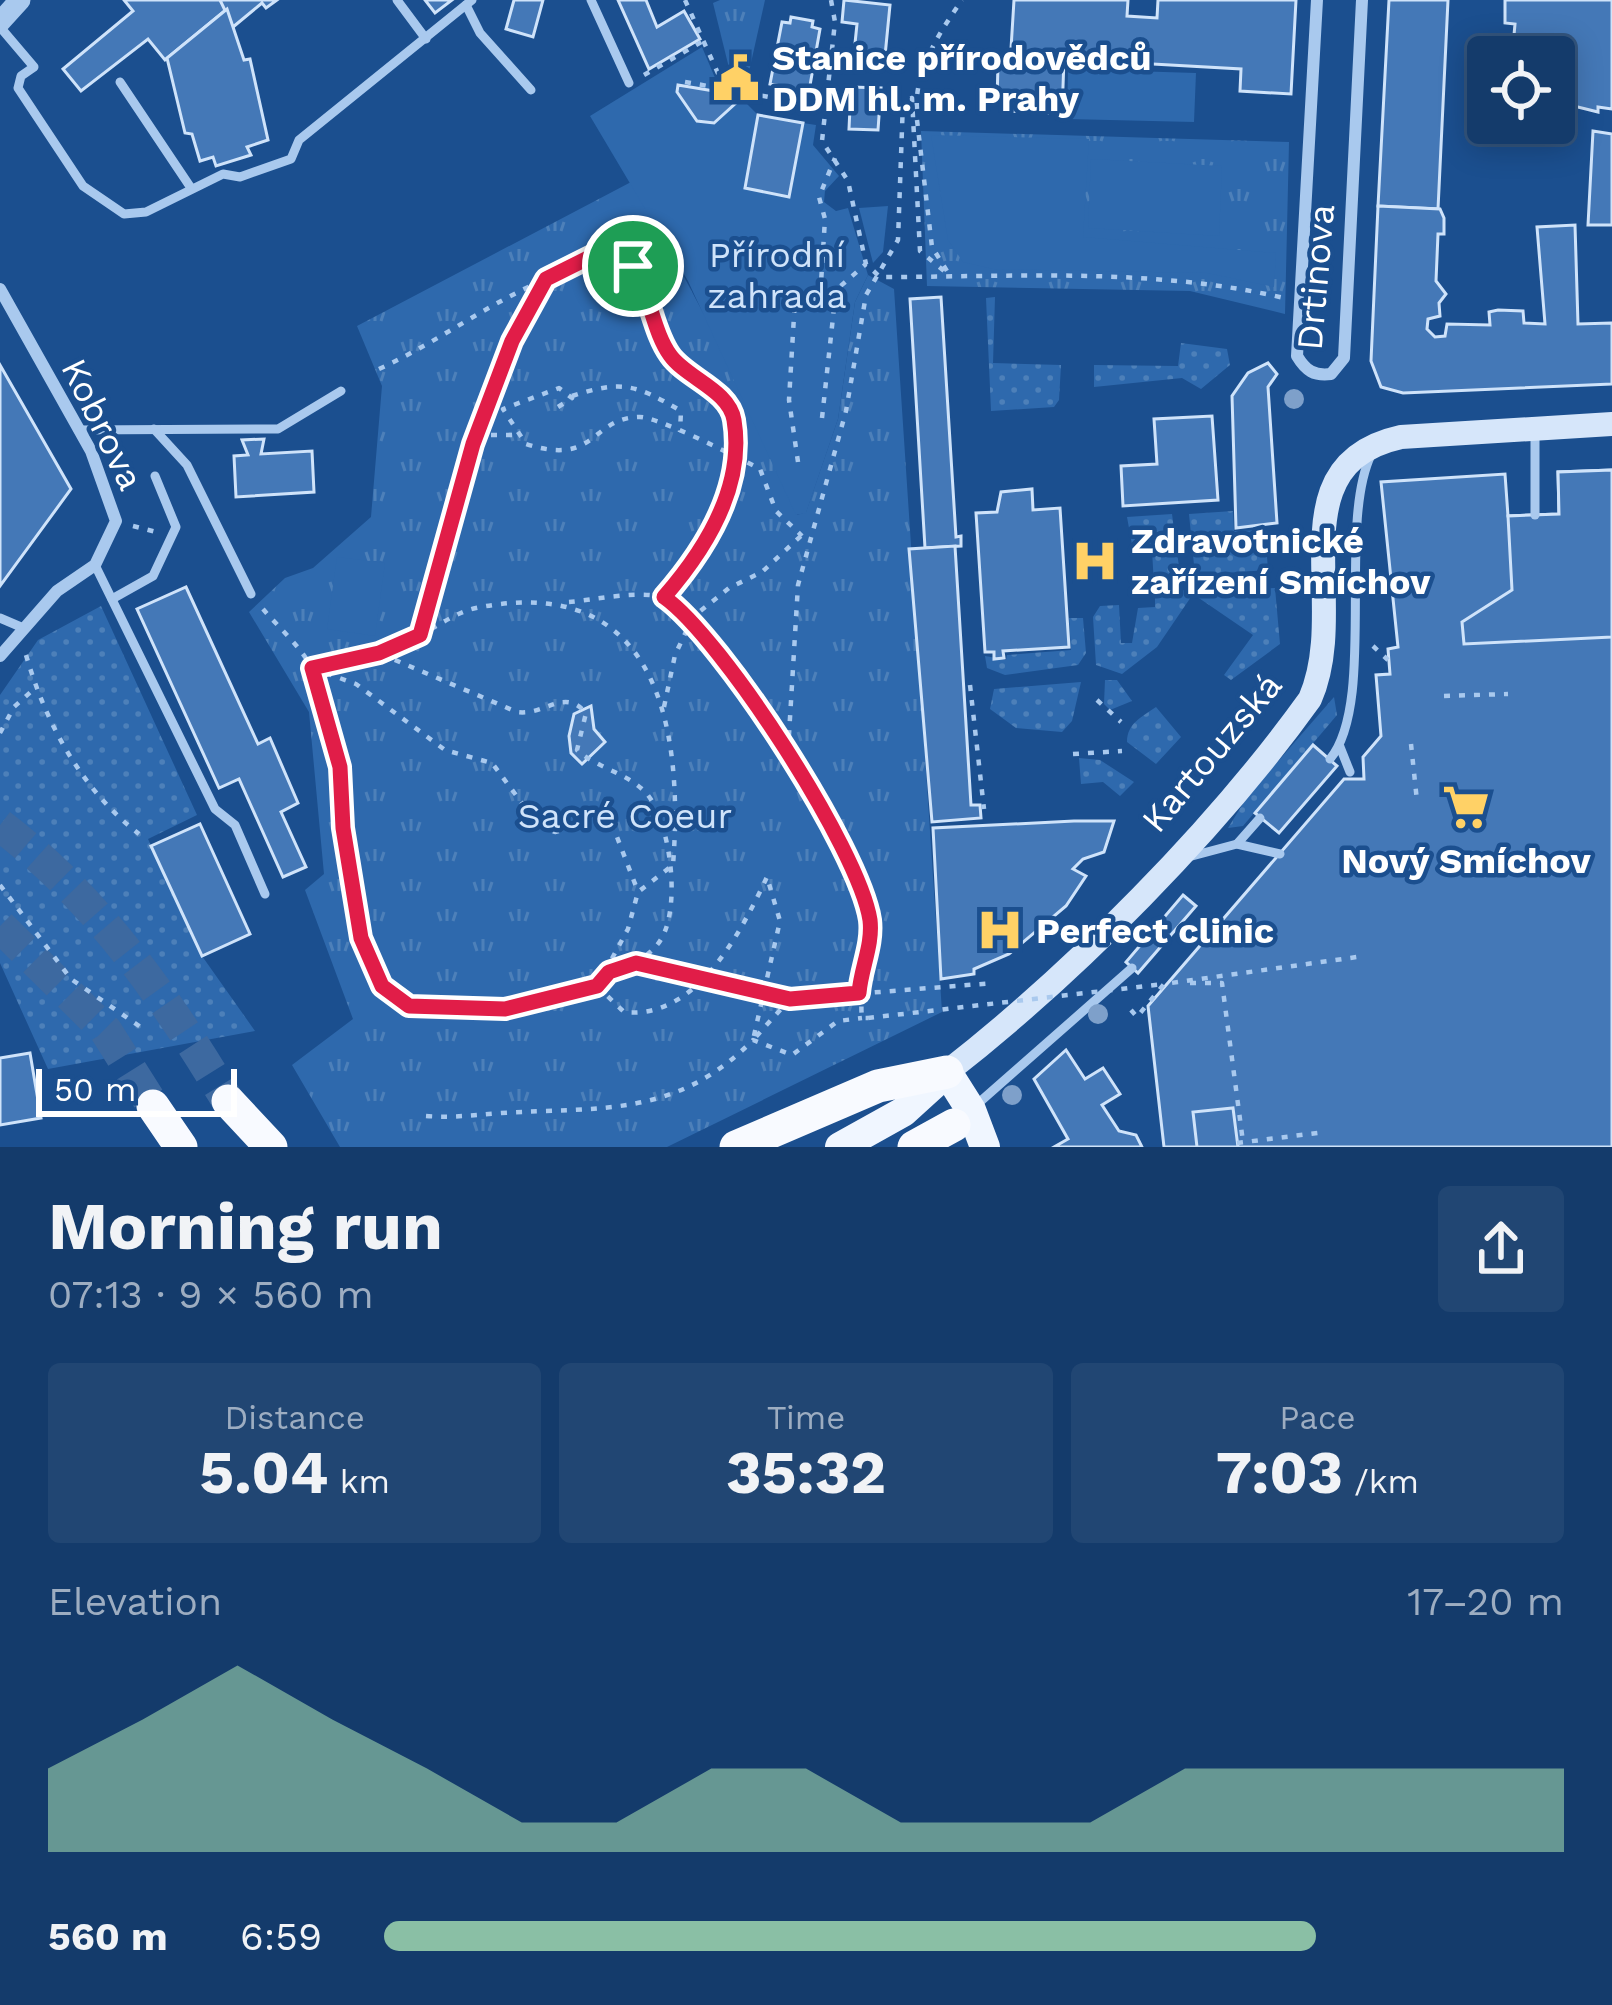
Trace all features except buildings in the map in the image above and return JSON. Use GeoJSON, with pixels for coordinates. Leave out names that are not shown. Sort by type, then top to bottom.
{"type":"FeatureCollection","features":[{"type":"Feature","properties":{"kind":"highway"},"geometry":{"type":"LineString","coordinates":[[736,1147],[878,1086],[947,1072]]}},
{"type":"Feature","properties":{"kind":"highway"},"geometry":{"type":"LineString","coordinates":[[251,1147],[228,1101],[271,1147]]}},
{"type":"Feature","properties":{"kind":"highway"},"geometry":{"type":"LineString","coordinates":[[153,1106],[181,1147]]}},
{"type":"Feature","properties":{"kind":"highway"},"geometry":{"type":"LineString","coordinates":[[914,1147],[961,1127]]}},
{"type":"Feature","properties":{"kind":"main road"},"geometry":{"type":"LineString","coordinates":[[1376,445],[1420,435],[1612,424]]}},
{"type":"Feature","properties":{"kind":"main road","name":"Kartouzská"},"geometry":{"type":"LineString","coordinates":[[840,1147],[902,1112],[1006,1025],[1173,861],[1310,699],[1324,668],[1328,622],[1325,501],[1348,462],[1376,445]]}},
{"type":"Feature","properties":{"kind":"main road"},"geometry":{"type":"LineString","coordinates":[[947,1072],[961,1127],[985,1147]]}},
{"type":"Feature","properties":{"kind":"street"},"geometry":{"type":"LineString","coordinates":[[0,24],[20,0]]}},
{"type":"Feature","properties":{"kind":"street","name":"Drtinova"},"geometry":{"type":"LineString","coordinates":[[1317,0],[1297,356],[1310,372],[1320,375],[1339,368],[1344,358],[1363,0]]}},
{"type":"Feature","properties":{"kind":"street","name":"Kobrova"},"geometry":{"type":"LineString","coordinates":[[0,289],[79,430],[116,521],[95,565],[57,591],[0,656]]}},
{"type":"Feature","properties":{"kind":"lane"},"geometry":{"type":"LineString","coordinates":[[397,0],[426,39]]}},
{"type":"Feature","properties":{"kind":"lane"},"geometry":{"type":"LineString","coordinates":[[591,0],[628,83]]}},
{"type":"Feature","properties":{"kind":"lane"},"geometry":{"type":"LineString","coordinates":[[0,24],[34,67],[21,76],[18,88],[83,186],[111,208],[134,214],[223,174],[240,177],[291,159],[299,140],[469,2],[480,33],[530,90]]}},
{"type":"Feature","properties":{"kind":"lane"},"geometry":{"type":"LineString","coordinates":[[120,82],[191,188]]}},
{"type":"Feature","properties":{"kind":"lane"},"geometry":{"type":"LineString","coordinates":[[79,430],[278,429],[341,391]]}},
{"type":"Feature","properties":{"kind":"lane"},"geometry":{"type":"LineString","coordinates":[[154,429],[187,465],[251,594]]}},
{"type":"Feature","properties":{"kind":"lane"},"geometry":{"type":"LineString","coordinates":[[1535,430],[1535,514]]}},
{"type":"Feature","properties":{"kind":"lane"},"geometry":{"type":"LineString","coordinates":[[1350,772],[1340,747],[1351,676],[1358,490],[1376,445]]}},
{"type":"Feature","properties":{"kind":"lane"},"geometry":{"type":"LineString","coordinates":[[112,599],[153,576],[176,527],[155,476]]}},
{"type":"Feature","properties":{"kind":"lane"},"geometry":{"type":"LineString","coordinates":[[95,565],[215,809],[235,825],[265,894]]}},
{"type":"Feature","properties":{"kind":"lane"},"geometry":{"type":"LineString","coordinates":[[1,617],[21,627]]}},
{"type":"Feature","properties":{"kind":"lane"},"geometry":{"type":"LineString","coordinates":[[1330,759],[1340,747]]}},
{"type":"Feature","properties":{"kind":"lane"},"geometry":{"type":"LineString","coordinates":[[1237,844],[1260,818]]}},
{"type":"Feature","properties":{"kind":"lane"},"geometry":{"type":"LineString","coordinates":[[1173,861],[1237,844],[1280,854]]}},
{"type":"Feature","properties":{"kind":"lane"},"geometry":{"type":"LineString","coordinates":[[961,1127],[1132,968]]}},
{"type":"Feature","properties":{"kind":"path"},"geometry":{"type":"LineString","coordinates":[[685,0],[725,89]]}},
{"type":"Feature","properties":{"kind":"path"},"geometry":{"type":"LineString","coordinates":[[831,0],[835,22],[822,141],[848,181],[866,264],[880,278],[1154,278],[1215,282],[1289,299]]}},
{"type":"Feature","properties":{"kind":"path"},"geometry":{"type":"LineString","coordinates":[[950,276],[932,247],[916,90],[945,24],[962,0]]}},
{"type":"Feature","properties":{"kind":"path"},"geometry":{"type":"LineString","coordinates":[[650,71],[705,40]]}},
{"type":"Feature","properties":{"kind":"path"},"geometry":{"type":"LineString","coordinates":[[685,82],[824,107]]}},
{"type":"Feature","properties":{"kind":"path"},"geometry":{"type":"LineString","coordinates":[[788,751],[798,585],[810,527],[846,411],[866,296],[898,240],[903,101],[912,98],[920,251],[950,276]]}},
{"type":"Feature","properties":{"kind":"path"},"geometry":{"type":"LineString","coordinates":[[798,462],[789,400],[795,298],[820,299],[825,219],[819,196],[836,158]]}},
{"type":"Feature","properties":{"kind":"path"},"geometry":{"type":"LineString","coordinates":[[380,370],[442,340],[498,300],[594,255],[616,255],[633,266],[671,358],[726,402],[734,418],[733,455],[721,510],[703,553],[664,597]]}},
{"type":"Feature","properties":{"kind":"path"},"geometry":{"type":"LineString","coordinates":[[822,418],[836,290],[866,264]]}},
{"type":"Feature","properties":{"kind":"path"},"geometry":{"type":"LineString","coordinates":[[420,635],[476,436],[512,341],[546,279]]}},
{"type":"Feature","properties":{"kind":"path"},"geometry":{"type":"LineString","coordinates":[[558,407],[571,396],[602,384],[644,389],[680,411],[680,432]]}},
{"type":"Feature","properties":{"kind":"path"},"geometry":{"type":"LineString","coordinates":[[571,396],[559,388],[546,390],[503,410],[515,435],[526,445],[559,452],[585,447],[634,417],[651,418],[760,469],[776,511],[802,536]]}},
{"type":"Feature","properties":{"kind":"path"},"geometry":{"type":"LineString","coordinates":[[476,436],[515,435]]}},
{"type":"Feature","properties":{"kind":"path"},"geometry":{"type":"LineString","coordinates":[[116,521],[172,537]]}},
{"type":"Feature","properties":{"kind":"path"},"geometry":{"type":"LineString","coordinates":[[664,707],[675,655],[693,617],[729,588],[762,572],[810,527]]}},
{"type":"Feature","properties":{"kind":"path"},"geometry":{"type":"LineString","coordinates":[[251,594],[312,668],[340,767],[343,828],[361,938],[382,986],[409,1006],[505,1009],[597,986],[609,972],[638,892],[673,865]]}},
{"type":"Feature","properties":{"kind":"path"},"geometry":{"type":"LineString","coordinates":[[312,668],[379,653],[471,608],[664,597],[693,617],[788,751],[861,890],[870,937],[859,993],[865,1018]]}},
{"type":"Feature","properties":{"kind":"path"},"geometry":{"type":"LineString","coordinates":[[563,602],[591,612],[619,631],[640,658],[664,707],[678,801],[664,934],[636,963],[609,972]]}},
{"type":"Feature","properties":{"kind":"path"},"geometry":{"type":"LineString","coordinates":[[21,627],[35,688],[63,748],[117,817],[140,834]]}},
{"type":"Feature","properties":{"kind":"path"},"geometry":{"type":"LineString","coordinates":[[1373,646],[1388,660]]}},
{"type":"Feature","properties":{"kind":"path"},"geometry":{"type":"LineString","coordinates":[[379,653],[517,712],[534,713],[564,699],[582,706],[585,723],[577,750],[629,778],[652,802],[673,865]]}},
{"type":"Feature","properties":{"kind":"path"},"geometry":{"type":"LineString","coordinates":[[312,668],[356,684],[445,750],[492,763],[539,826],[555,832],[600,821],[612,824],[638,892]]}},
{"type":"Feature","properties":{"kind":"path"},"geometry":{"type":"LineString","coordinates":[[970,685],[984,809]]}},
{"type":"Feature","properties":{"kind":"path"},"geometry":{"type":"LineString","coordinates":[[0,733],[14,707],[35,688]]}},
{"type":"Feature","properties":{"kind":"path"},"geometry":{"type":"LineString","coordinates":[[1444,696],[1508,694]]}},
{"type":"Feature","properties":{"kind":"path"},"geometry":{"type":"LineString","coordinates":[[1097,700],[1121,722]]}},
{"type":"Feature","properties":{"kind":"path"},"geometry":{"type":"LineString","coordinates":[[1411,745],[1417,801]]}},
{"type":"Feature","properties":{"kind":"path"},"geometry":{"type":"LineString","coordinates":[[1073,754],[1122,751]]}},
{"type":"Feature","properties":{"kind":"path"},"geometry":{"type":"LineString","coordinates":[[597,986],[624,1012],[654,1013],[672,1007],[706,976],[767,878],[780,920],[752,1040]]}},
{"type":"Feature","properties":{"kind":"path"},"geometry":{"type":"LineString","coordinates":[[0,885],[71,979],[142,1028]]}},
{"type":"Feature","properties":{"kind":"path"},"geometry":{"type":"LineString","coordinates":[[752,1040],[792,1055],[838,1021],[1364,956]]}},
{"type":"Feature","properties":{"kind":"path"},"geometry":{"type":"LineString","coordinates":[[636,963],[790,999],[994,983]]}},
{"type":"Feature","properties":{"kind":"path"},"geometry":{"type":"LineString","coordinates":[[1131,1010],[1138,1017],[1167,983],[1222,983],[1240,1142],[1325,1132]]}},
{"type":"Feature","properties":{"kind":"path"},"geometry":{"type":"LineString","coordinates":[[427,1116],[584,1114],[664,1096],[725,1068],[790,999]]}},
{"type":"Feature","properties":{"kind":"green space"},"geometry":{"type":"Polygon","coordinates":[[[765,0],[746,85],[733,84],[713,3],[765,0]]]}},
{"type":"Feature","properties":{"kind":"green space","name":"Přírodní zahrada"},"geometry":{"type":"Polygon","coordinates":[[[702,47],[721,92],[679,85],[677,92],[697,121],[715,123],[738,95],[758,115],[745,188],[788,196],[803,123],[816,125],[813,145],[839,176],[825,191],[824,202],[836,211],[848,208],[868,275],[855,302],[838,419],[806,513],[796,515],[688,281],[590,116],[702,47]]]}},
{"type":"Feature","properties":{"kind":"green space"},"geometry":{"type":"Polygon","coordinates":[[[1068,69],[1196,73],[1194,122],[1067,119],[1068,69]]]}},
{"type":"Feature","properties":{"kind":"green space"},"geometry":{"type":"Polygon","coordinates":[[[921,131],[1289,142],[1285,314],[1190,291],[927,286],[921,131]]]}},
{"type":"Feature","properties":{"kind":"green space"},"geometry":{"type":"Polygon","coordinates":[[[931,135],[1089,139],[1083,237],[1276,253],[1274,287],[1207,273],[993,269],[963,262],[948,240],[931,135]]]}},
{"type":"Feature","properties":{"kind":"green space"},"geometry":{"type":"Polygon","coordinates":[[[1091,159],[1222,166],[1219,236],[1088,228],[1091,159]]]}},
{"type":"Feature","properties":{"kind":"green space","name":"Sacré Coeur"},"geometry":{"type":"Polygon","coordinates":[[[633,181],[733,369],[797,515],[806,512],[838,419],[855,302],[868,275],[894,289],[942,1012],[667,1147],[340,1147],[292,1065],[353,1019],[305,890],[324,874],[309,712],[249,612],[285,578],[313,568],[371,517],[382,386],[357,326],[633,181]]]}},
{"type":"Feature","properties":{"kind":"green space"},"geometry":{"type":"Polygon","coordinates":[[[888,206],[883,252],[873,263],[859,208],[888,206]]]}},
{"type":"Feature","properties":{"kind":"green space"},"geometry":{"type":"Polygon","coordinates":[[[995,297],[993,363],[1061,365],[1059,400],[1054,407],[991,411],[986,298],[995,297]]]}},
{"type":"Feature","properties":{"kind":"green space"},"geometry":{"type":"Polygon","coordinates":[[[1181,343],[1227,349],[1230,365],[1201,389],[1182,378],[1094,387],[1094,365],[1178,366],[1181,343]]]}},
{"type":"Feature","properties":{"kind":"green space"},"geometry":{"type":"Polygon","coordinates":[[[1233,511],[1234,531],[1265,530],[1268,570],[1195,575],[1189,514],[1233,511]]]}},
{"type":"Feature","properties":{"kind":"green space"},"geometry":{"type":"Polygon","coordinates":[[[1172,514],[1181,582],[1154,585],[1152,550],[1133,550],[1127,517],[1172,514]]]}},
{"type":"Feature","properties":{"kind":"green space"},"geometry":{"type":"Polygon","coordinates":[[[337,557],[385,563],[375,636],[327,629],[337,557]]]}},
{"type":"Feature","properties":{"kind":"green space"},"geometry":{"type":"Polygon","coordinates":[[[1275,588],[1280,644],[1231,680],[1224,675],[1253,635],[1193,594],[1157,647],[1122,674],[1096,665],[1093,617],[1100,606],[1119,605],[1121,643],[1132,643],[1138,608],[1155,607],[1155,591],[1275,588]]]}},
{"type":"Feature","properties":{"kind":"green space"},"geometry":{"type":"Polygon","coordinates":[[[101,606],[197,815],[148,839],[202,956],[255,1031],[48,1069],[0,963],[0,695],[38,640],[101,606]]]}},
{"type":"Feature","properties":{"kind":"green space"},"geometry":{"type":"Polygon","coordinates":[[[1069,618],[1083,618],[1086,653],[1078,665],[1005,675],[987,668],[985,656],[1006,660],[1007,655],[1071,650],[1069,618]]]}},
{"type":"Feature","properties":{"kind":"green space"},"geometry":{"type":"Polygon","coordinates":[[[1105,680],[1117,680],[1132,701],[1110,710],[1104,704],[1105,680]]]}},
{"type":"Feature","properties":{"kind":"green space"},"geometry":{"type":"Polygon","coordinates":[[[1081,682],[1072,721],[1062,732],[1016,728],[990,709],[994,689],[1081,682]]]}},
{"type":"Feature","properties":{"kind":"green space"},"geometry":{"type":"Polygon","coordinates":[[[1334,697],[1337,715],[1243,826],[1228,828],[1247,797],[1334,697]]]}},
{"type":"Feature","properties":{"kind":"green space"},"geometry":{"type":"Polygon","coordinates":[[[1156,707],[1181,737],[1156,764],[1127,742],[1132,725],[1156,707]]]}},
{"type":"Feature","properties":{"kind":"green space"},"geometry":{"type":"Polygon","coordinates":[[[1079,758],[1100,760],[1134,782],[1120,796],[1103,782],[1081,784],[1079,758]]]}},
{"type":"Feature","properties":{"kind":"tunnel"},"geometry":{"type":"LineString","coordinates":[[0,825],[68,885],[127,952],[228,1101]]}},
{"type":"Feature","properties":{"kind":"tunnel"},"geometry":{"type":"LineString","coordinates":[[0,926],[106,1031],[153,1106]]}},
{"type":"Feature","properties":{"kind":"place","name":"Stanice přírodovědců DDM hl. m. Prahy"},"geometry":{"type":"Point","coordinates":[736,78]}},
{"type":"Feature","properties":{"kind":"place","name":"Zdravotnické zařízení Smíchov"},"geometry":{"type":"Point","coordinates":[1095,561]}},
{"type":"Feature","properties":{"kind":"place","name":"Nový Smíchov"},"geometry":{"type":"Point","coordinates":[1466,807]}},
{"type":"Feature","properties":{"kind":"place","name":"Perfect clinic"},"geometry":{"type":"Point","coordinates":[1000,930]}},
{"type":"Feature","properties":{"kind":"route"},"geometry":{"type":"LineString","coordinates":[[594,255],[616,255],[633,266],[671,358],[726,402],[734,418],[733,455],[721,510],[703,553],[664,597],[693,617],[788,751],[861,890],[870,937],[859,993],[790,999],[636,963],[609,972],[597,986],[505,1009],[409,1006],[382,986],[361,938],[343,828],[340,767],[312,668],[379,653],[420,635],[473,444],[512,341],[546,279],[594,255]]}}]}
